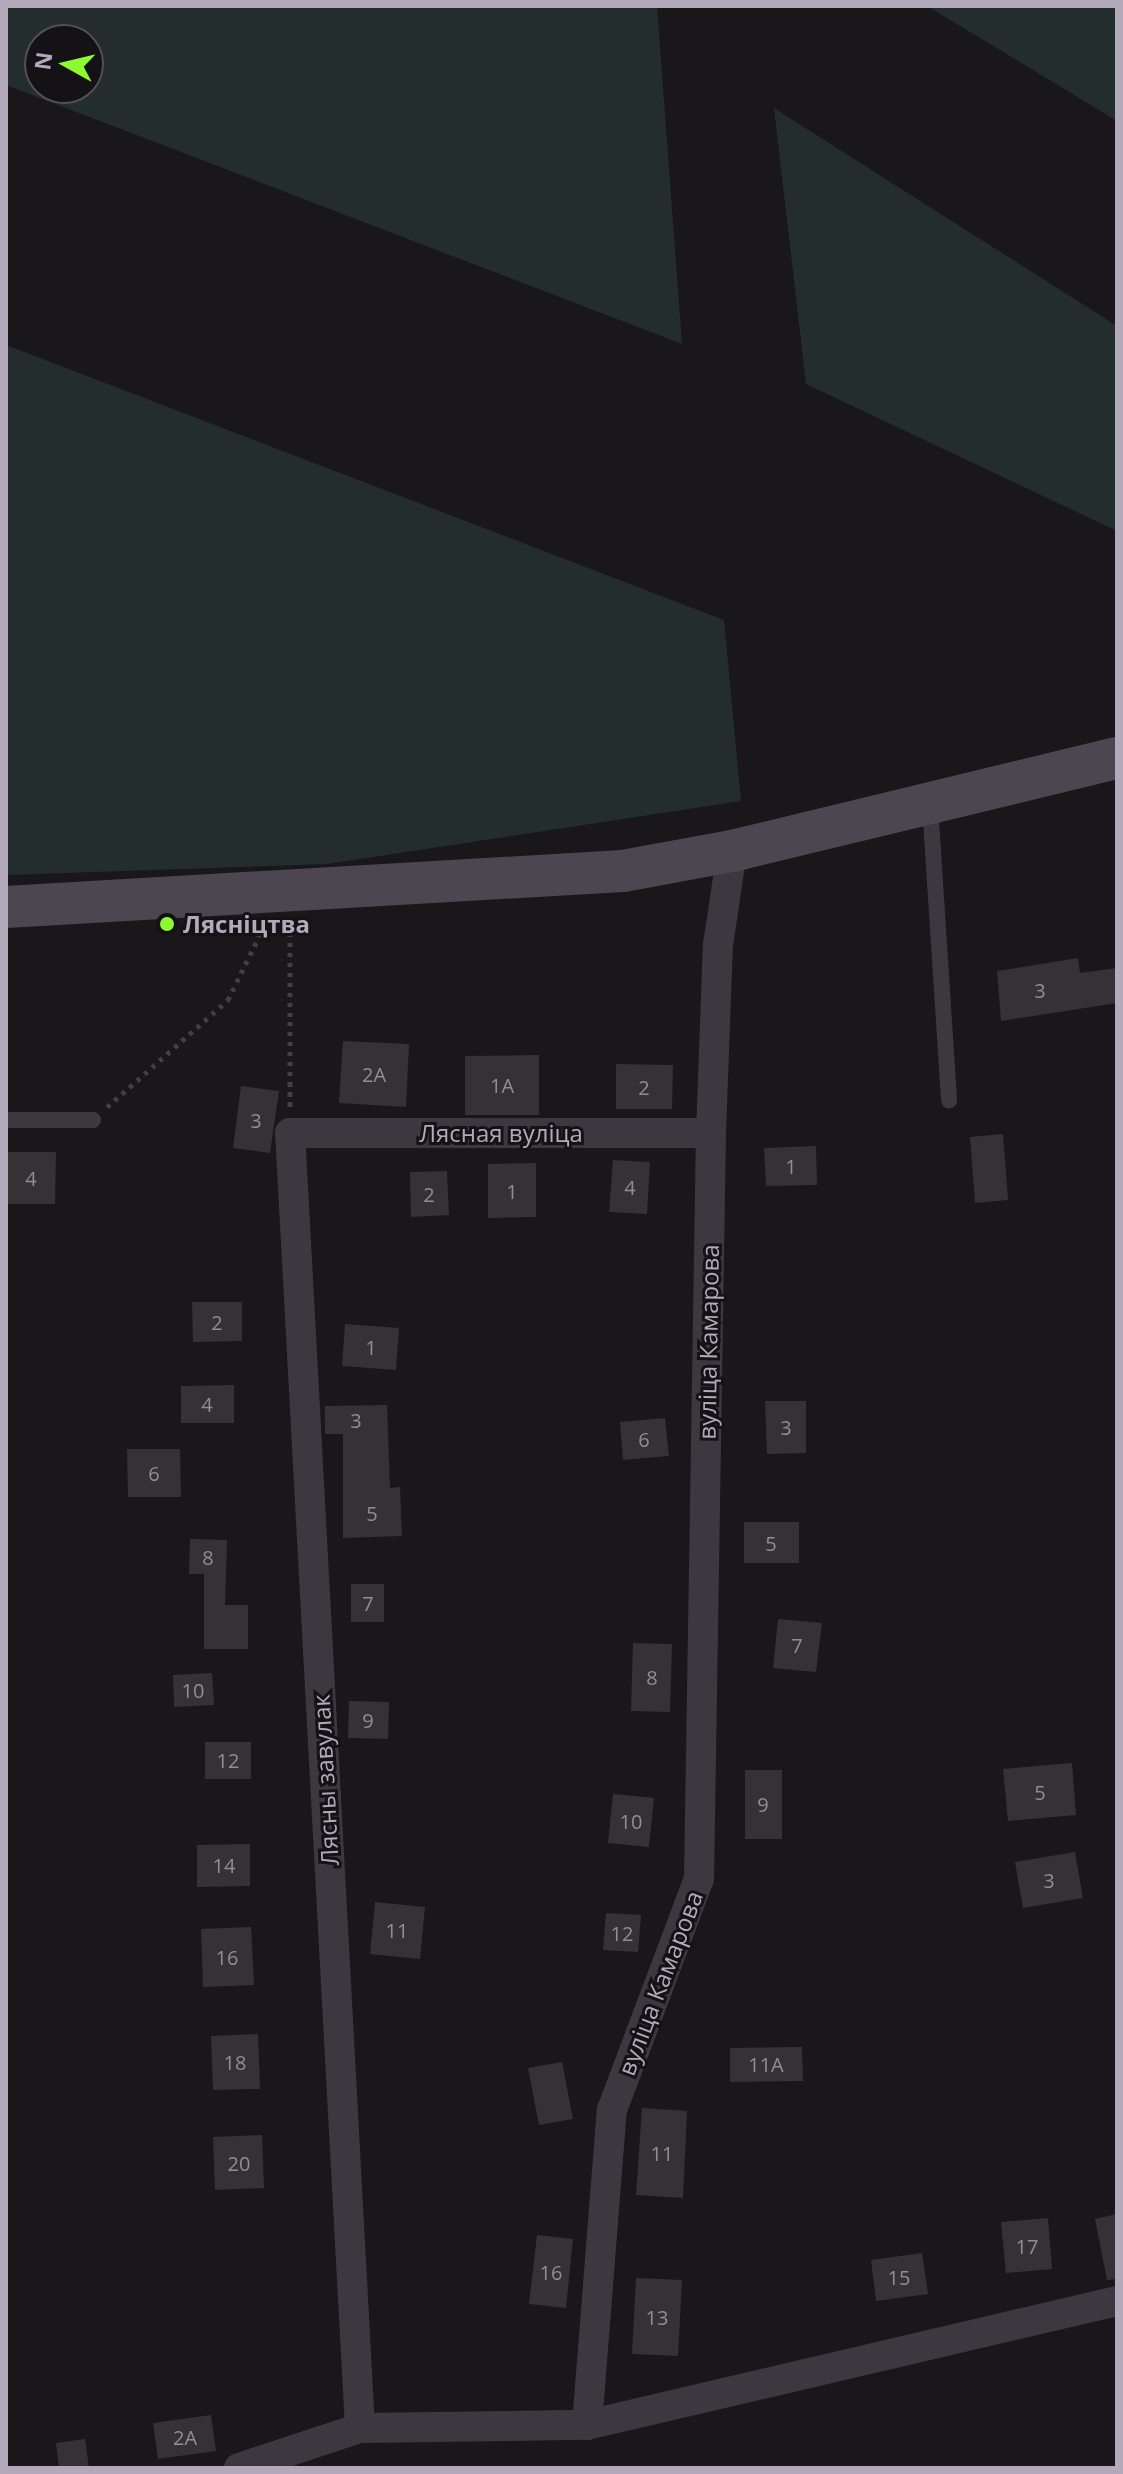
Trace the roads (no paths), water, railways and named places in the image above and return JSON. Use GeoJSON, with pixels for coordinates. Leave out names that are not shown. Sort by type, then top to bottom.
{"type":"FeatureCollection","features":[{"type":"Feature","properties":{"kind":"main road"},"geometry":{"type":"LineString","coordinates":[[6,907],[623,871],[732,851],[1117,758]]}},
{"type":"Feature","properties":{"kind":"street","name":"вуліца Камарова"},"geometry":{"type":"LineString","coordinates":[[587,2425],[612,2110],[699,1879],[711,1133],[718,945],[732,851]]}},
{"type":"Feature","properties":{"kind":"street","name":"Лясная вуліца"},"geometry":{"type":"LineString","coordinates":[[290,1133],[711,1133]]}},
{"type":"Feature","properties":{"kind":"street","name":"Лясны завулак"},"geometry":{"type":"LineString","coordinates":[[290,1133],[360,2428]]}},
{"type":"Feature","properties":{"kind":"street"},"geometry":{"type":"LineString","coordinates":[[239,2468],[360,2428],[587,2425],[1117,2301]]}},
{"type":"Feature","properties":{"kind":"lane"},"geometry":{"type":"LineString","coordinates":[[930,803],[949,1100]]}},
{"type":"Feature","properties":{"kind":"lane"},"geometry":{"type":"LineString","coordinates":[[6,1120],[93,1120]]}},
{"type":"Feature","properties":{"kind":"place","name":"Лясніцтва"},"geometry":{"type":"Point","coordinates":[167,924]}}]}
